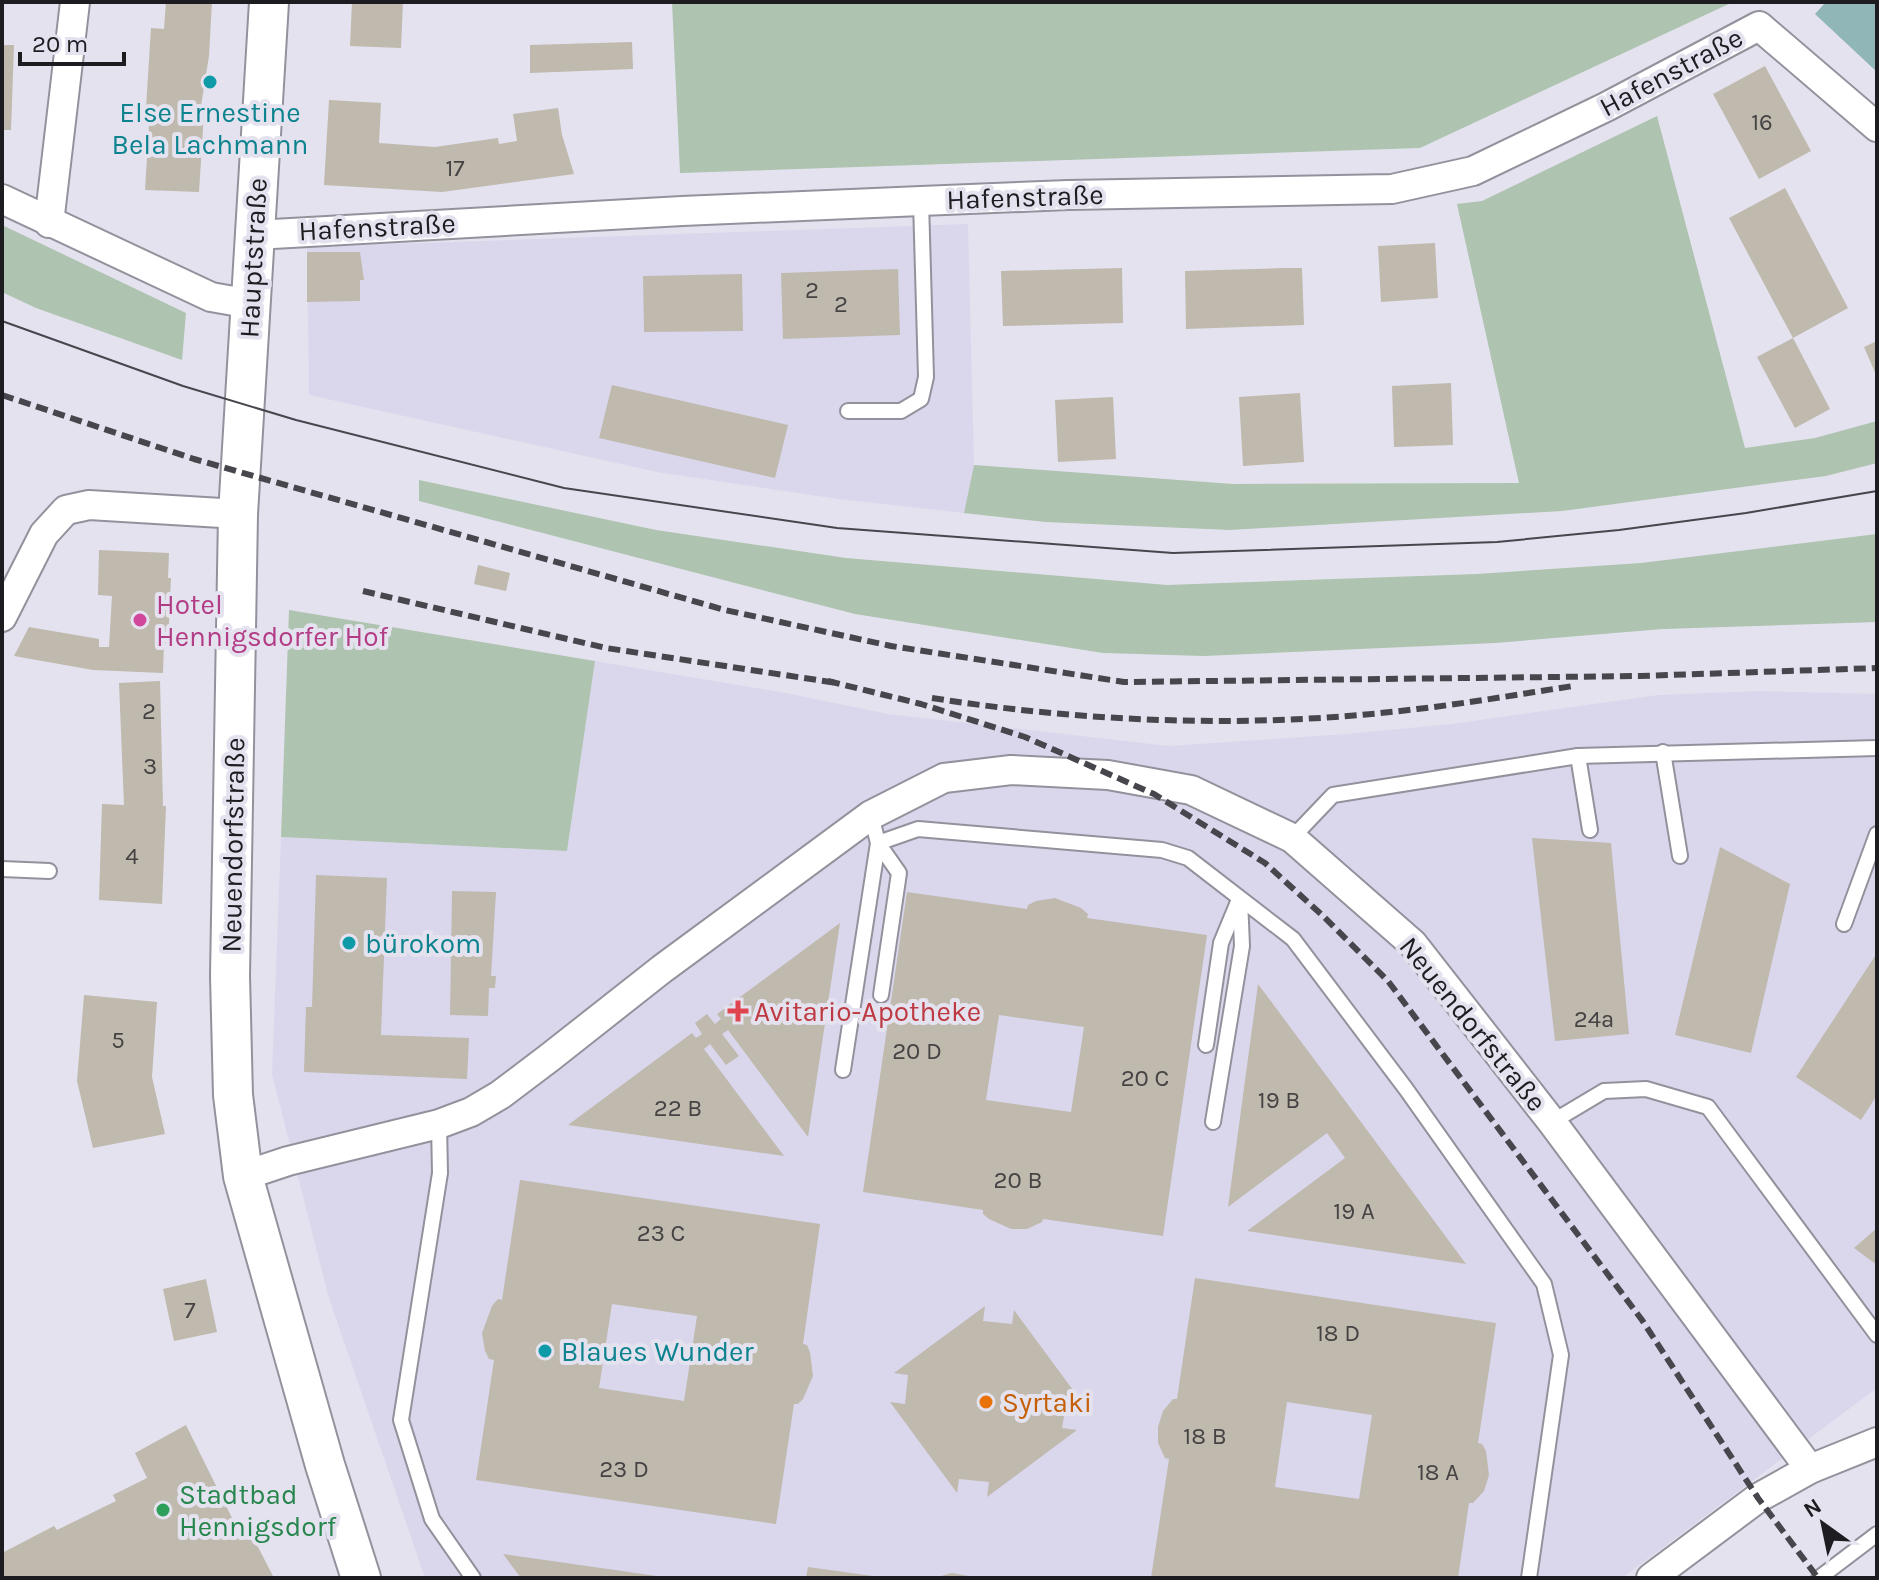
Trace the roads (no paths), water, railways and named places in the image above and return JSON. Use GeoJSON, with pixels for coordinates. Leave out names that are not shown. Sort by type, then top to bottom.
{"type":"FeatureCollection","features":[{"type":"Feature","properties":{"kind":"main road","name":"Hauptstraße"},"geometry":{"type":"LineString","coordinates":[[238,514],[269,2]]}},
{"type":"Feature","properties":{"kind":"main road","name":"Neuendorfstraße"},"geometry":{"type":"LineString","coordinates":[[238,514],[230,976],[233,1095],[243,1176],[325,1465],[361,1578]]}},
{"type":"Feature","properties":{"kind":"street"},"geometry":{"type":"LineString","coordinates":[[49,223],[75,2]]}},
{"type":"Feature","properties":{"kind":"street","name":"Hafenstraße"},"geometry":{"type":"LineString","coordinates":[[255,235],[682,211],[1068,195],[1392,189],[1473,171],[1606,107],[1759,26],[1877,127]]}},
{"type":"Feature","properties":{"kind":"street"},"geometry":{"type":"LineString","coordinates":[[2,199],[211,297],[251,304]]}},
{"type":"Feature","properties":{"kind":"street"},"geometry":{"type":"LineString","coordinates":[[2,617],[44,534],[66,510],[89,505],[238,514]]}},
{"type":"Feature","properties":{"kind":"street","name":"Neuendorfstraße"},"geometry":{"type":"LineString","coordinates":[[243,1176],[288,1161],[439,1124],[471,1112],[500,1095],[662,969],[871,815],[944,778],[1011,770],[1081,773],[1191,790],[1292,838],[1413,944],[1552,1122],[1810,1469]]}},
{"type":"Feature","properties":{"kind":"street"},"geometry":{"type":"LineString","coordinates":[[1651,1578],[1758,1498],[1810,1469],[1877,1442]]}},
{"type":"Feature","properties":{"kind":"lane"},"geometry":{"type":"LineString","coordinates":[[848,411],[901,411],[921,399],[926,377],[921,201]]}},
{"type":"Feature","properties":{"kind":"lane"},"geometry":{"type":"LineString","coordinates":[[1292,838],[1333,795],[1578,756],[1877,748]]}},
{"type":"Feature","properties":{"kind":"lane"},"geometry":{"type":"LineString","coordinates":[[1663,752],[1680,856]]}},
{"type":"Feature","properties":{"kind":"lane"},"geometry":{"type":"LineString","coordinates":[[1578,756],[1590,830]]}},
{"type":"Feature","properties":{"kind":"lane"},"geometry":{"type":"LineString","coordinates":[[871,815],[878,843],[899,873],[881,995]]}},
{"type":"Feature","properties":{"kind":"lane"},"geometry":{"type":"LineString","coordinates":[[878,843],[918,829],[1148,848],[1188,858],[1293,939],[1406,1089],[1544,1284],[1561,1355],[1529,1578]]}},
{"type":"Feature","properties":{"kind":"lane"},"geometry":{"type":"LineString","coordinates":[[1844,924],[1877,834]]}},
{"type":"Feature","properties":{"kind":"lane"},"geometry":{"type":"LineString","coordinates":[[843,1070],[878,843]]}},
{"type":"Feature","properties":{"kind":"lane"},"geometry":{"type":"LineString","coordinates":[[2,869],[49,871]]}},
{"type":"Feature","properties":{"kind":"lane"},"geometry":{"type":"LineString","coordinates":[[1206,1045],[1221,943],[1240,899]]}},
{"type":"Feature","properties":{"kind":"lane"},"geometry":{"type":"LineString","coordinates":[[1213,1122],[1242,946],[1240,899]]}},
{"type":"Feature","properties":{"kind":"lane"},"geometry":{"type":"LineString","coordinates":[[1552,1122],[1604,1091],[1646,1089],[1708,1107],[1877,1335]]}},
{"type":"Feature","properties":{"kind":"lane"},"geometry":{"type":"LineString","coordinates":[[439,1124],[440,1173],[401,1420],[432,1519],[473,1578]]}},
{"type":"Feature","properties":{"kind":"lane"},"geometry":{"type":"LineString","coordinates":[[1819,1578],[1877,1534]]}},
{"type":"Feature","properties":{"kind":"tram line"},"geometry":{"type":"LineString","coordinates":[[2,321],[183,386],[296,420],[564,488],[837,528],[1173,553],[1497,542],[1746,513],[1877,491]]}},
{"type":"Feature","properties":{"kind":"railway"},"geometry":{"type":"LineString","coordinates":[[2,395],[194,459],[725,610],[891,646],[1124,682],[1640,676],[1877,668]]}},
{"type":"Feature","properties":{"kind":"railway"},"geometry":{"type":"LineString","coordinates":[[363,591],[606,648],[837,683]]}},
{"type":"Feature","properties":{"kind":"railway"},"geometry":{"type":"LineString","coordinates":[[828,681],[921,704],[1025,737],[1154,794],[1265,863],[1388,981],[1642,1320],[1758,1498],[1818,1578]]}},
{"type":"Feature","properties":{"kind":"railway"},"geometry":{"type":"LineString","coordinates":[[932,698],[1113,718],[1235,721],[1357,715],[1573,686]]}},
{"type":"Feature","properties":{"kind":"place","name":"Else Ernestine Bela Lachmann"},"geometry":{"type":"Point","coordinates":[210,82]}},
{"type":"Feature","properties":{"kind":"place","name":"Hotel Hennigsdorfer Hof"},"geometry":{"type":"Point","coordinates":[140,620]}},
{"type":"Feature","properties":{"kind":"place","name":"bürokom"},"geometry":{"type":"Point","coordinates":[349,943]}},
{"type":"Feature","properties":{"kind":"place","name":"Avitario-Apotheke"},"geometry":{"type":"Point","coordinates":[738,1011]}},
{"type":"Feature","properties":{"kind":"place","name":"Blaues Wunder"},"geometry":{"type":"Point","coordinates":[545,1351]}},
{"type":"Feature","properties":{"kind":"place","name":"Syrtaki"},"geometry":{"type":"Point","coordinates":[986,1402]}},
{"type":"Feature","properties":{"kind":"place","name":"Stadtbad Hennigsdorf"},"geometry":{"type":"Point","coordinates":[163,1510]}}]}
